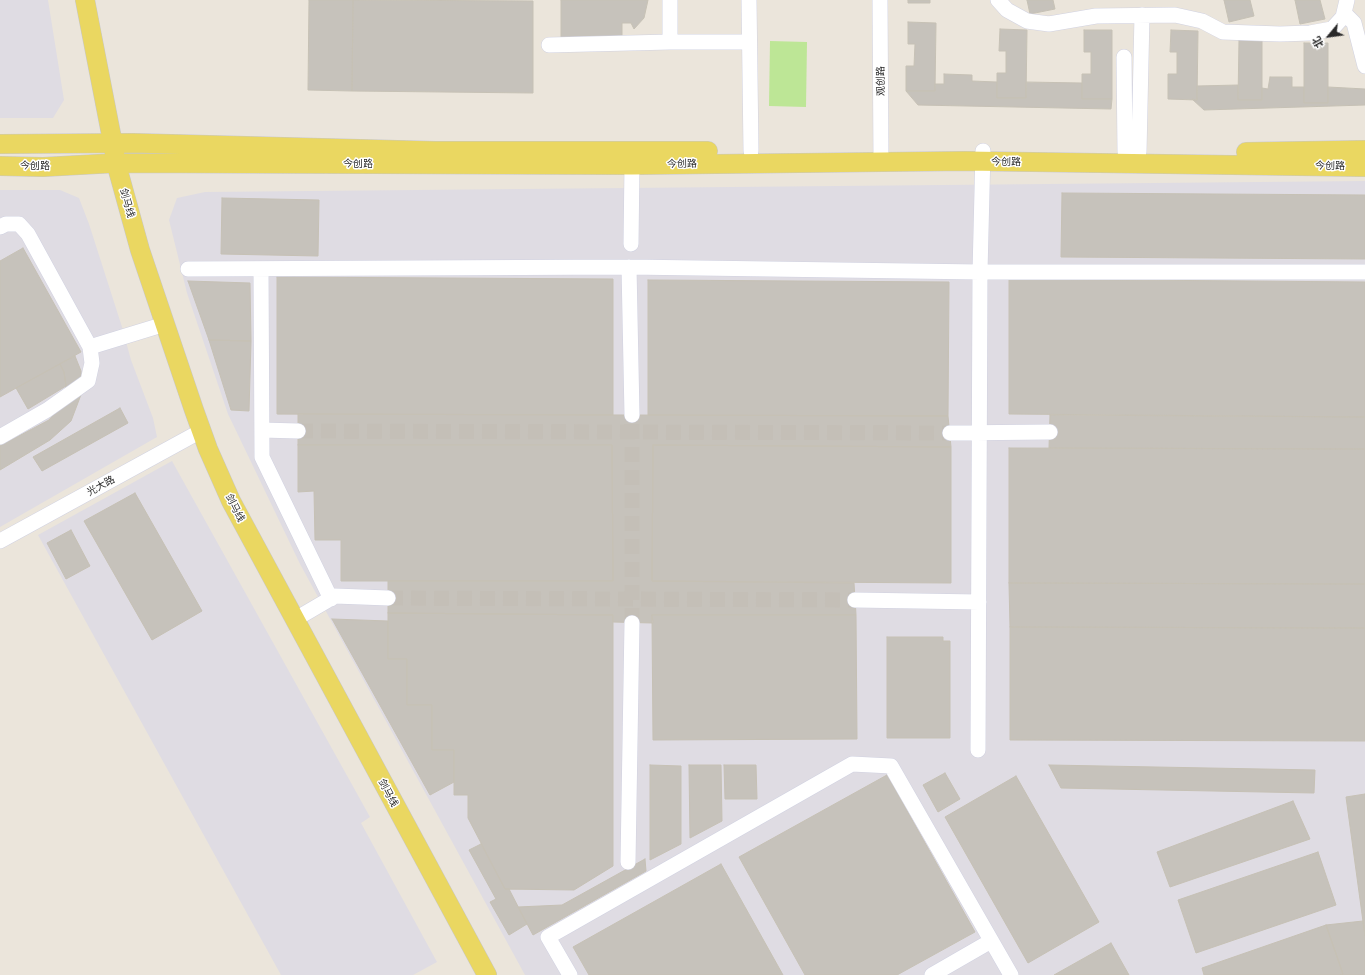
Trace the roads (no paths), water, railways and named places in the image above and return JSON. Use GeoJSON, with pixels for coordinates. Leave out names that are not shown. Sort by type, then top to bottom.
{"type":"FeatureCollection","features":[{"type":"Feature","properties":{"kind":"main road","name":"剑马线"},"geometry":{"type":"LineString","coordinates":[[85,0],[116,164],[140,250],[201,431],[231,501],[487,975]]}},
{"type":"Feature","properties":{"kind":"main road","name":"今创路"},"geometry":{"type":"LineString","coordinates":[[0,144],[113,144],[435,151],[751,151],[881,157]]}},
{"type":"Feature","properties":{"kind":"main road","name":"今创路"},"geometry":{"type":"LineString","coordinates":[[0,166],[43,167],[116,164],[632,165],[881,157],[1132,152],[1298,152],[1365,150]]}},
{"type":"Feature","properties":{"kind":"main road","name":"今创路"},"geometry":{"type":"LineString","coordinates":[[983,156],[1365,166]]}},
{"type":"Feature","properties":{"kind":"street"},"geometry":{"type":"LineString","coordinates":[[670,0],[670,42]]}},
{"type":"Feature","properties":{"kind":"street"},"geometry":{"type":"LineString","coordinates":[[749,0],[751,151]]}},
{"type":"Feature","properties":{"kind":"street","name":"观创路"},"geometry":{"type":"LineString","coordinates":[[880,0],[881,157]]}},
{"type":"Feature","properties":{"kind":"street"},"geometry":{"type":"LineString","coordinates":[[998,0],[1008,10],[1027,21],[1049,24],[1096,16],[1175,15],[1202,20],[1223,32],[1280,34],[1310,34],[1332,29],[1343,17],[1346,7]]}},
{"type":"Feature","properties":{"kind":"street"},"geometry":{"type":"LineString","coordinates":[[1346,7],[1354,23],[1365,66]]}},
{"type":"Feature","properties":{"kind":"street"},"geometry":{"type":"LineString","coordinates":[[1132,152],[1142,15]]}},
{"type":"Feature","properties":{"kind":"street"},"geometry":{"type":"LineString","coordinates":[[549,45],[749,42]]}},
{"type":"Feature","properties":{"kind":"street"},"geometry":{"type":"LineString","coordinates":[[1124,57],[1132,152]]}},
{"type":"Feature","properties":{"kind":"street"},"geometry":{"type":"LineString","coordinates":[[978,750],[980,272],[983,156]]}},
{"type":"Feature","properties":{"kind":"street"},"geometry":{"type":"LineString","coordinates":[[631,244],[632,165]]}},
{"type":"Feature","properties":{"kind":"street"},"geometry":{"type":"LineString","coordinates":[[0,227],[6,224],[19,224],[28,234],[90,347],[92,363],[88,381],[47,410],[0,437]]}},
{"type":"Feature","properties":{"kind":"street"},"geometry":{"type":"LineString","coordinates":[[629,267],[632,415]]}},
{"type":"Feature","properties":{"kind":"street"},"geometry":{"type":"LineString","coordinates":[[188,269],[629,267],[980,272],[1365,272]]}},
{"type":"Feature","properties":{"kind":"street"},"geometry":{"type":"LineString","coordinates":[[262,268],[262,456],[331,599]]}},
{"type":"Feature","properties":{"kind":"street"},"geometry":{"type":"LineString","coordinates":[[90,347],[165,324]]}},
{"type":"Feature","properties":{"kind":"street"},"geometry":{"type":"LineString","coordinates":[[262,430],[298,431]]}},
{"type":"Feature","properties":{"kind":"street","name":"光大路"},"geometry":{"type":"LineString","coordinates":[[0,541],[201,431]]}},
{"type":"Feature","properties":{"kind":"street"},"geometry":{"type":"LineString","coordinates":[[950,434],[1050,432]]}},
{"type":"Feature","properties":{"kind":"street"},"geometry":{"type":"LineString","coordinates":[[294,620],[335,596],[388,598]]}},
{"type":"Feature","properties":{"kind":"street"},"geometry":{"type":"LineString","coordinates":[[855,600],[979,602]]}},
{"type":"Feature","properties":{"kind":"street"},"geometry":{"type":"LineString","coordinates":[[628,862],[632,623]]}},
{"type":"Feature","properties":{"kind":"street"},"geometry":{"type":"LineString","coordinates":[[570,975],[548,937],[852,764],[891,766],[1011,975]]}},
{"type":"Feature","properties":{"kind":"street"},"geometry":{"type":"LineString","coordinates":[[932,975],[991,941]]}},
{"type":"Feature","properties":{"kind":"tunnel"},"geometry":{"type":"LineString","coordinates":[[632,424],[632,623]]}},
{"type":"Feature","properties":{"kind":"tunnel"},"geometry":{"type":"LineString","coordinates":[[298,431],[950,433]]}},
{"type":"Feature","properties":{"kind":"tunnel"},"geometry":{"type":"LineString","coordinates":[[388,598],[855,600]]}}]}
